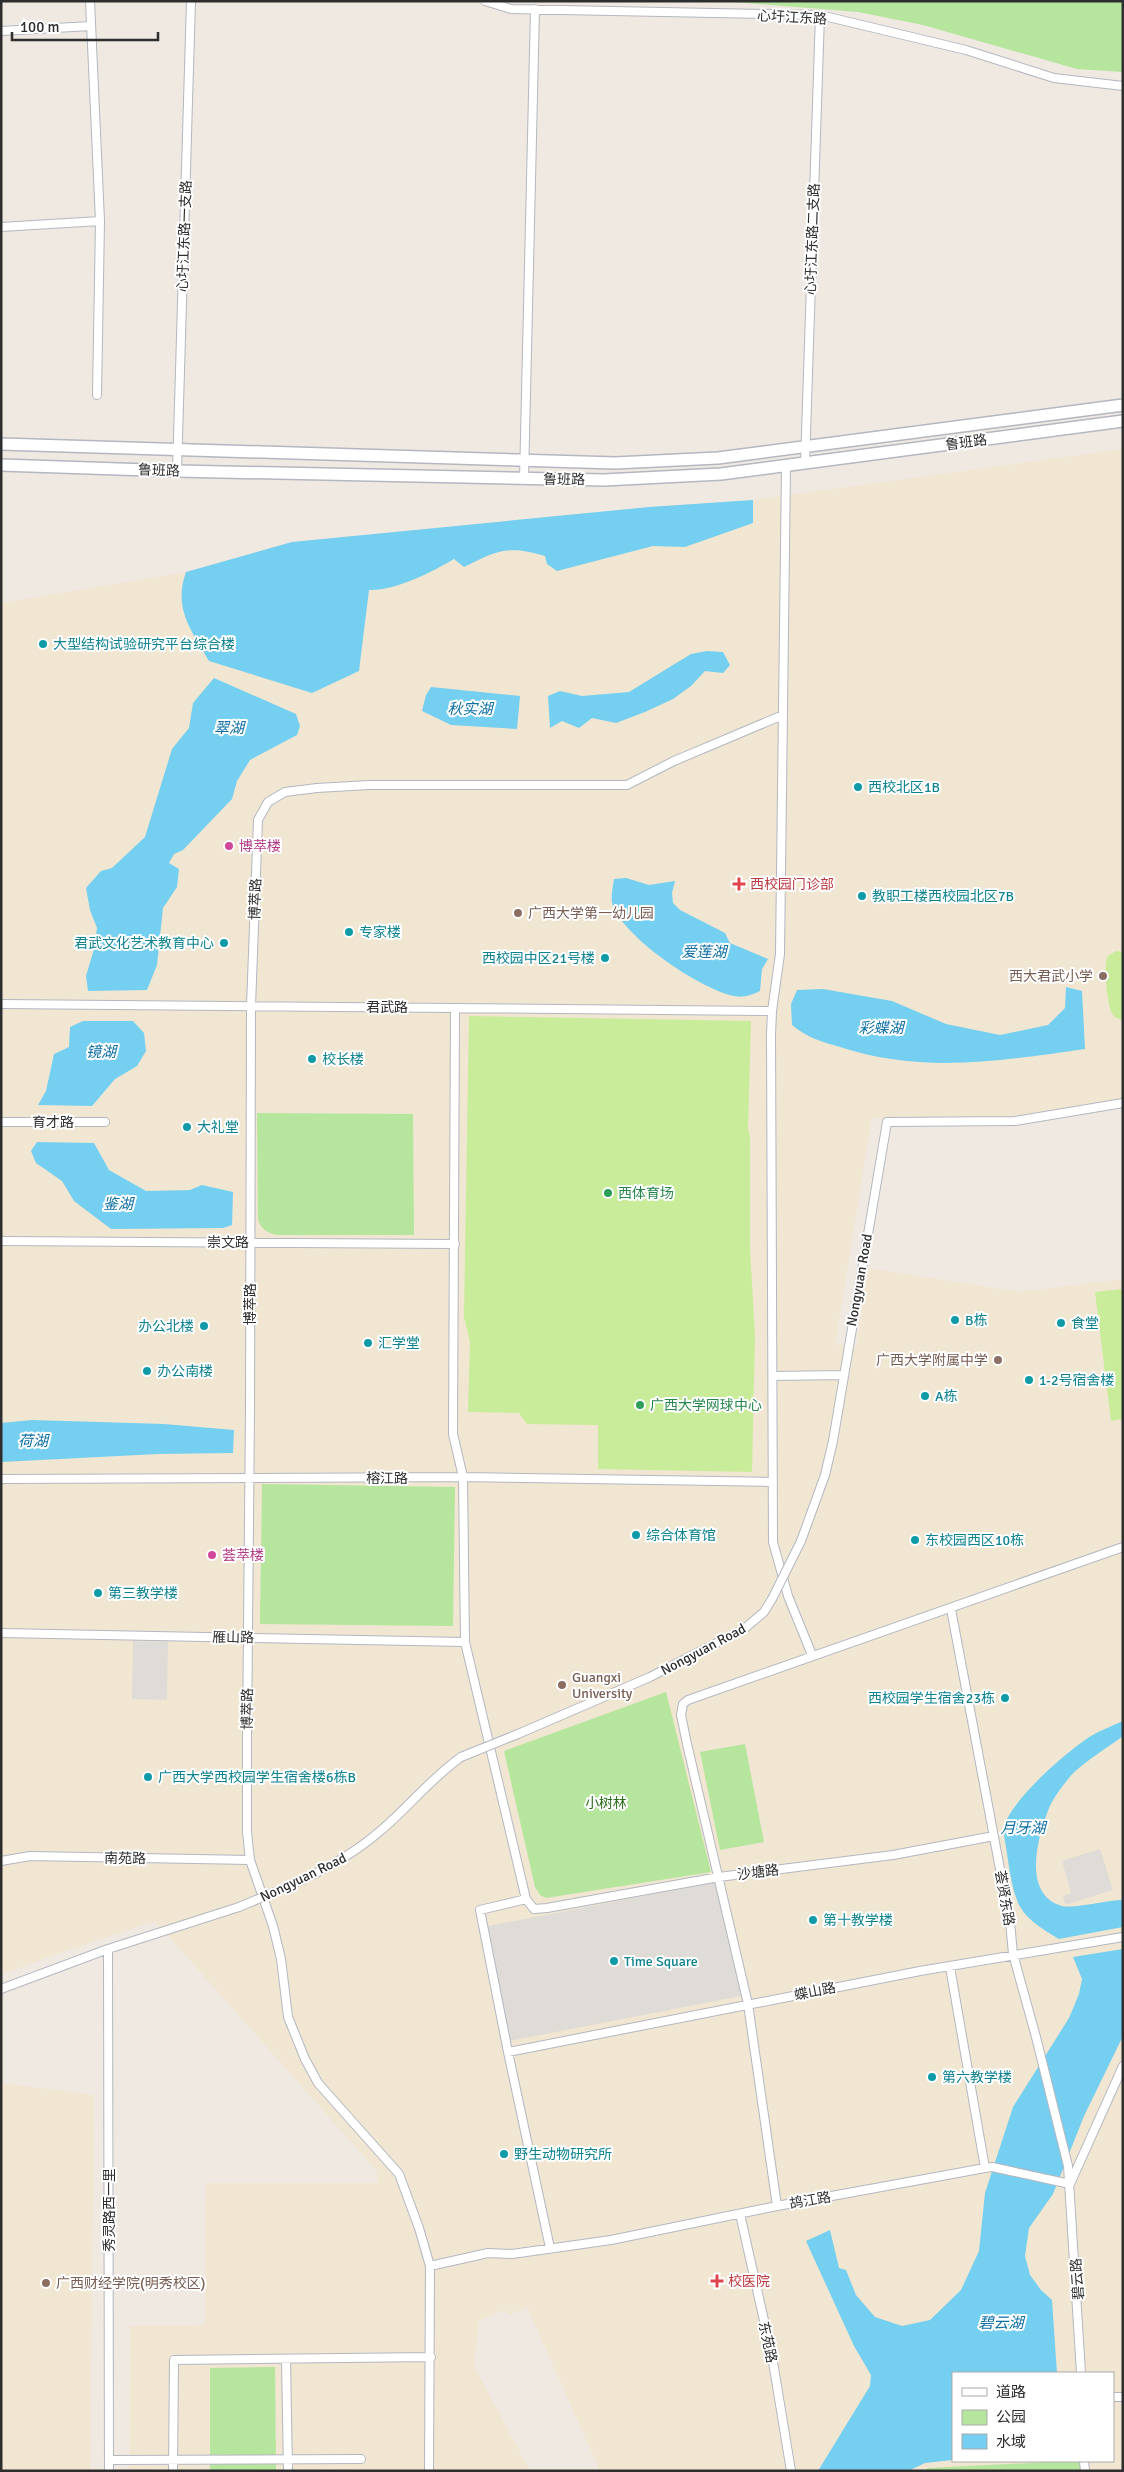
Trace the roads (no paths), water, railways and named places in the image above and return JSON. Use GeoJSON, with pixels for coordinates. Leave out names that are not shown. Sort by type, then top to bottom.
{"type":"FeatureCollection","features":[{"type":"Feature","properties":{"kind":"main road","name":"鲁班路"},"geometry":{"type":"LineString","coordinates":[[1,444],[615,462],[718,458],[1123,405]]}},
{"type":"Feature","properties":{"kind":"main road","name":"鲁班路"},"geometry":{"type":"LineString","coordinates":[[1,465],[177,471],[604,480],[701,475],[786,466],[1123,421]]}},
{"type":"Feature","properties":{"kind":"street"},"geometry":{"type":"LineString","coordinates":[[90,1],[100,221],[97,395]]}},
{"type":"Feature","properties":{"kind":"street","name":"心圩江东路一支路"},"geometry":{"type":"LineString","coordinates":[[177,471],[191,1]]}},
{"type":"Feature","properties":{"kind":"street","name":"心圩江东路"},"geometry":{"type":"LineString","coordinates":[[485,1],[511,9],[820,15],[966,50],[1054,78],[1123,86]]}},
{"type":"Feature","properties":{"kind":"street"},"geometry":{"type":"LineString","coordinates":[[524,479],[535,10]]}},
{"type":"Feature","properties":{"kind":"street","name":"心圩江东路二支路"},"geometry":{"type":"LineString","coordinates":[[805,463],[820,15]]}},
{"type":"Feature","properties":{"kind":"street"},"geometry":{"type":"LineString","coordinates":[[1,31],[91,26]]}},
{"type":"Feature","properties":{"kind":"street"},"geometry":{"type":"LineString","coordinates":[[1,227],[100,221]]}},
{"type":"Feature","properties":{"kind":"street"},"geometry":{"type":"LineString","coordinates":[[786,466],[780,954],[772,1011],[773,1542],[779,1568],[812,1655]]}},
{"type":"Feature","properties":{"kind":"street","name":"博萃路"},"geometry":{"type":"LineString","coordinates":[[429,2471],[430,2266],[419,2228],[399,2174],[318,2083],[305,2059],[288,2017],[279,1951],[273,1926],[250,1860],[247,1814],[251,1006],[258,820],[268,802],[286,792],[317,788],[369,785],[627,785],[674,760],[782,714]]}},
{"type":"Feature","properties":{"kind":"street","name":"君武路"},"geometry":{"type":"LineString","coordinates":[[1,1004],[772,1011]]}},
{"type":"Feature","properties":{"kind":"street"},"geometry":{"type":"LineString","coordinates":[[456,1008],[453,1434],[463,1478],[465,1642],[526,1899],[480,1910],[550,2248]]}},
{"type":"Feature","properties":{"kind":"street","name":"Nongyuan Road"},"geometry":{"type":"LineString","coordinates":[[1,1989],[108,1949],[239,1907],[328,1868],[361,1847],[391,1822],[443,1770],[461,1757],[650,1677],[744,1629],[764,1612],[772,1599],[801,1541],[827,1467],[887,1122],[1015,1121],[1123,1103]]}},
{"type":"Feature","properties":{"kind":"street","name":"育才路"},"geometry":{"type":"LineString","coordinates":[[1,1122],[105,1122]]}},
{"type":"Feature","properties":{"kind":"street","name":"崇文路"},"geometry":{"type":"LineString","coordinates":[[1,1241],[455,1244]]}},
{"type":"Feature","properties":{"kind":"street"},"geometry":{"type":"LineString","coordinates":[[773,1376],[843,1375]]}},
{"type":"Feature","properties":{"kind":"street","name":"榕江路"},"geometry":{"type":"LineString","coordinates":[[1,1479],[463,1478],[773,1482]]}},
{"type":"Feature","properties":{"kind":"street"},"geometry":{"type":"LineString","coordinates":[[778,2206],[748,2004],[681,1709],[688,1700],[1123,1547]]}},
{"type":"Feature","properties":{"kind":"street","name":"荟贤东路"},"geometry":{"type":"LineString","coordinates":[[950,1609],[1010,1922],[1013,1954],[1068,2166],[1070,2184]]}},
{"type":"Feature","properties":{"kind":"street","name":"雁山路"},"geometry":{"type":"LineString","coordinates":[[1,1633],[465,1642]]}},
{"type":"Feature","properties":{"kind":"street","name":"沙塘路"},"geometry":{"type":"LineString","coordinates":[[526,1899],[534,1909],[547,1908],[719,1876],[893,1855],[994,1836]]}},
{"type":"Feature","properties":{"kind":"street","name":"南苑路"},"geometry":{"type":"LineString","coordinates":[[1,1861],[30,1856],[250,1860]]}},
{"type":"Feature","properties":{"kind":"street","name":"蝶山路"},"geometry":{"type":"LineString","coordinates":[[508,2052],[1013,1954],[1123,1937]]}},
{"type":"Feature","properties":{"kind":"street","name":"秀灵路西一里"},"geometry":{"type":"LineString","coordinates":[[108,1949],[110,2471]]}},
{"type":"Feature","properties":{"kind":"street"},"geometry":{"type":"LineString","coordinates":[[950,1966],[988,2168]]}},
{"type":"Feature","properties":{"kind":"street"},"geometry":{"type":"LineString","coordinates":[[1070,2184],[1123,2066]]}},
{"type":"Feature","properties":{"kind":"street","name":"鸪江路"},"geometry":{"type":"LineString","coordinates":[[430,2266],[488,2253],[512,2254],[611,2240],[778,2206],[988,2168],[1070,2184]]}},
{"type":"Feature","properties":{"kind":"street","name":"碧云路"},"geometry":{"type":"LineString","coordinates":[[1070,2184],[1081,2372]]}},
{"type":"Feature","properties":{"kind":"street","name":"东苑路"},"geometry":{"type":"LineString","coordinates":[[740,2214],[772,2356],[791,2471]]}},
{"type":"Feature","properties":{"kind":"street"},"geometry":{"type":"LineString","coordinates":[[173,2471],[174,2360],[431,2356]]}},
{"type":"Feature","properties":{"kind":"street"},"geometry":{"type":"LineString","coordinates":[[286,2359],[288,2471]]}},
{"type":"Feature","properties":{"kind":"street"},"geometry":{"type":"LineString","coordinates":[[110,2460],[361,2459]]}},
{"type":"Feature","properties":{"kind":"water"},"geometry":{"type":"Polygon","coordinates":[[[753,500],[753,523],[685,547],[653,546],[557,571],[547,564],[545,556],[522,551],[503,551],[464,567],[454,559],[402,584],[369,590],[359,671],[312,693],[209,661],[190,629],[183,608],[183,585],[186,572],[292,542],[649,507],[753,500]]]}},
{"type":"Feature","properties":{"kind":"water"},"geometry":{"type":"Polygon","coordinates":[[[707,651],[723,652],[730,665],[723,673],[705,671],[691,686],[673,699],[616,723],[592,718],[579,728],[562,721],[550,728],[548,696],[560,691],[582,696],[629,692],[691,654],[707,651]]]}},
{"type":"Feature","properties":{"kind":"water","name":"翠湖"},"geometry":{"type":"Polygon","coordinates":[[[214,678],[296,714],[300,726],[297,735],[250,760],[237,781],[232,799],[183,850],[174,854],[169,863],[179,869],[177,887],[163,908],[157,965],[147,990],[88,991],[86,976],[94,949],[97,928],[90,910],[86,888],[101,871],[112,868],[145,837],[172,749],[189,728],[193,703],[214,678]]]}},
{"type":"Feature","properties":{"kind":"water","name":"秋实湖"},"geometry":{"type":"Polygon","coordinates":[[[431,687],[520,696],[517,729],[451,725],[422,711],[426,695],[431,687]]]}},
{"type":"Feature","properties":{"kind":"water","name":"爱莲湖"},"geometry":{"type":"Polygon","coordinates":[[[626,878],[649,885],[675,881],[672,893],[673,903],[680,910],[725,933],[730,943],[768,959],[762,969],[760,991],[741,997],[720,991],[684,973],[648,947],[620,919],[612,903],[614,879],[626,878]]]}},
{"type":"Feature","properties":{"kind":"water","name":"彩蝶湖"},"geometry":{"type":"Polygon","coordinates":[[[1066,987],[1082,991],[1085,1049],[992,1061],[932,1063],[871,1055],[827,1043],[809,1036],[792,1025],[791,1004],[797,990],[823,989],[892,1001],[946,1024],[1000,1035],[1048,1025],[1065,1008],[1066,987]]]}},
{"type":"Feature","properties":{"kind":"water","name":"镜湖"},"geometry":{"type":"Polygon","coordinates":[[[83,1021],[133,1021],[144,1033],[146,1051],[137,1066],[115,1079],[92,1106],[38,1105],[46,1091],[54,1054],[69,1047],[70,1027],[83,1021]]]}},
{"type":"Feature","properties":{"kind":"water","name":"鉴湖"},"geometry":{"type":"Polygon","coordinates":[[[37,1142],[94,1143],[109,1170],[146,1191],[190,1190],[202,1185],[233,1192],[232,1225],[223,1228],[111,1229],[74,1201],[62,1181],[36,1163],[31,1151],[37,1142]]]}},
{"type":"Feature","properties":{"kind":"water","name":"荷湖"},"geometry":{"type":"Polygon","coordinates":[[[32,1420],[164,1424],[234,1430],[233,1453],[158,1454],[1,1462],[1,1423],[32,1420]]]}},
{"type":"Feature","properties":{"kind":"water","name":"月牙湖"},"geometry":{"type":"Polygon","coordinates":[[[1123,1721],[1123,1736],[1073,1773],[1053,1800],[1041,1833],[1036,1863],[1037,1877],[1041,1890],[1049,1899],[1062,1906],[1123,1900],[1123,1927],[1059,1939],[1029,1918],[1020,1906],[1012,1883],[1003,1831],[1015,1807],[1053,1766],[1080,1743],[1123,1721]]]}},
{"type":"Feature","properties":{"kind":"water","name":"碧云湖"},"geometry":{"type":"Polygon","coordinates":[[[1123,1949],[1123,2036],[1084,2116],[1053,2194],[1029,2228],[1025,2256],[1030,2275],[1041,2290],[1052,2300],[1057,2372],[952,2372],[952,2460],[925,2463],[908,2471],[818,2471],[870,2386],[871,2375],[854,2346],[806,2241],[830,2230],[839,2268],[846,2270],[856,2295],[875,2317],[902,2326],[930,2320],[961,2290],[979,2251],[985,2193],[1013,2107],[1069,2018],[1079,1994],[1082,1979],[1073,1957],[1123,1949]]]}},
{"type":"Feature","properties":{"kind":"place","name":"大型结构试验研究平台综合楼"},"geometry":{"type":"Point","coordinates":[43,644]}},
{"type":"Feature","properties":{"kind":"place","name":"西校北区1B"},"geometry":{"type":"Point","coordinates":[858,787]}},
{"type":"Feature","properties":{"kind":"place","name":"博萃楼"},"geometry":{"type":"Point","coordinates":[229,846]}},
{"type":"Feature","properties":{"kind":"place","name":"西校园门诊部"},"geometry":{"type":"Point","coordinates":[739,884]}},
{"type":"Feature","properties":{"kind":"place","name":"教职工楼西校园北区7B"},"geometry":{"type":"Point","coordinates":[862,896]}},
{"type":"Feature","properties":{"kind":"place","name":"广西大学第一幼儿园"},"geometry":{"type":"Point","coordinates":[518,913]}},
{"type":"Feature","properties":{"kind":"place","name":"专家楼"},"geometry":{"type":"Point","coordinates":[349,932]}},
{"type":"Feature","properties":{"kind":"place","name":"君武文化艺术教育中心"},"geometry":{"type":"Point","coordinates":[224,943]}},
{"type":"Feature","properties":{"kind":"place","name":"西校园中区21号楼"},"geometry":{"type":"Point","coordinates":[605,958]}},
{"type":"Feature","properties":{"kind":"place","name":"西大君武小学"},"geometry":{"type":"Point","coordinates":[1103,976]}},
{"type":"Feature","properties":{"kind":"place","name":"校长楼"},"geometry":{"type":"Point","coordinates":[312,1059]}},
{"type":"Feature","properties":{"kind":"place","name":"大礼堂"},"geometry":{"type":"Point","coordinates":[187,1127]}},
{"type":"Feature","properties":{"kind":"place","name":"西体育场"},"geometry":{"type":"Point","coordinates":[608,1193]}},
{"type":"Feature","properties":{"kind":"place","name":"B栋"},"geometry":{"type":"Point","coordinates":[955,1320]}},
{"type":"Feature","properties":{"kind":"place","name":"食堂"},"geometry":{"type":"Point","coordinates":[1061,1323]}},
{"type":"Feature","properties":{"kind":"place","name":"办公北楼"},"geometry":{"type":"Point","coordinates":[204,1326]}},
{"type":"Feature","properties":{"kind":"place","name":"汇学堂"},"geometry":{"type":"Point","coordinates":[368,1343]}},
{"type":"Feature","properties":{"kind":"place","name":"广西大学附属中学"},"geometry":{"type":"Point","coordinates":[998,1360]}},
{"type":"Feature","properties":{"kind":"place","name":"办公南楼"},"geometry":{"type":"Point","coordinates":[147,1371]}},
{"type":"Feature","properties":{"kind":"place","name":"1-2号宿舍楼"},"geometry":{"type":"Point","coordinates":[1029,1380]}},
{"type":"Feature","properties":{"kind":"place","name":"A栋"},"geometry":{"type":"Point","coordinates":[925,1396]}},
{"type":"Feature","properties":{"kind":"place","name":"广西大学网球中心"},"geometry":{"type":"Point","coordinates":[640,1405]}},
{"type":"Feature","properties":{"kind":"place","name":"综合体育馆"},"geometry":{"type":"Point","coordinates":[636,1535]}},
{"type":"Feature","properties":{"kind":"place","name":"东校园西区10栋"},"geometry":{"type":"Point","coordinates":[915,1540]}},
{"type":"Feature","properties":{"kind":"place","name":"荟萃楼"},"geometry":{"type":"Point","coordinates":[212,1555]}},
{"type":"Feature","properties":{"kind":"place","name":"第三教学楼"},"geometry":{"type":"Point","coordinates":[98,1593]}},
{"type":"Feature","properties":{"kind":"place","name":"Guangxi University"},"geometry":{"type":"Point","coordinates":[562,1685]}},
{"type":"Feature","properties":{"kind":"place","name":"西校园学生宿舍23栋"},"geometry":{"type":"Point","coordinates":[1005,1698]}},
{"type":"Feature","properties":{"kind":"place","name":"广西大学西校园学生宿舍楼6栋B"},"geometry":{"type":"Point","coordinates":[148,1777]}},
{"type":"Feature","properties":{"kind":"place","name":"第十教学楼"},"geometry":{"type":"Point","coordinates":[813,1920]}},
{"type":"Feature","properties":{"kind":"place","name":"Time Square"},"geometry":{"type":"Point","coordinates":[614,1961]}},
{"type":"Feature","properties":{"kind":"place","name":"第六教学楼"},"geometry":{"type":"Point","coordinates":[932,2077]}},
{"type":"Feature","properties":{"kind":"place","name":"野生动物研究所"},"geometry":{"type":"Point","coordinates":[504,2154]}},
{"type":"Feature","properties":{"kind":"place","name":"校医院"},"geometry":{"type":"Point","coordinates":[717,2281]}},
{"type":"Feature","properties":{"kind":"place","name":"广西财经学院(明秀校区)"},"geometry":{"type":"Point","coordinates":[46,2283]}},
{"type":"Feature","properties":{"kind":"park label","name":"小树林"},"geometry":{"type":"Point","coordinates":[606,1803]}}]}
